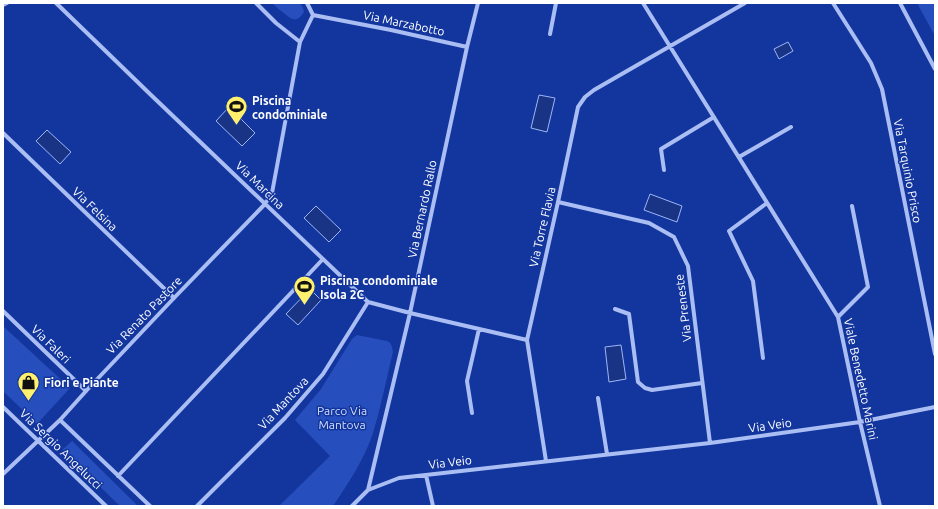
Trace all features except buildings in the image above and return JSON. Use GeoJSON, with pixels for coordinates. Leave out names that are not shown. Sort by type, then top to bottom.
{"type":"FeatureCollection","features":[{"type":"Feature","properties":{"kind":"street"},"geometry":{"type":"LineString","coordinates":[[3,5],[7,3]]}},
{"type":"Feature","properties":{"kind":"street","name":"Via Marcina"},"geometry":{"type":"LineString","coordinates":[[56,3],[368,302],[527,340]]}},
{"type":"Feature","properties":{"kind":"street"},"geometry":{"type":"LineString","coordinates":[[256,3],[276,23],[300,42]]}},
{"type":"Feature","properties":{"kind":"street"},"geometry":{"type":"LineString","coordinates":[[307,3],[313,15]]}},
{"type":"Feature","properties":{"kind":"street","name":"Via Bernardo Rallo"},"geometry":{"type":"LineString","coordinates":[[368,490],[410,313],[467,47],[478,3]]}},
{"type":"Feature","properties":{"kind":"street"},"geometry":{"type":"LineString","coordinates":[[550,34],[556,3]]}},
{"type":"Feature","properties":{"kind":"street","name":"Viale Benedetto Marini"},"geometry":{"type":"LineString","coordinates":[[643,3],[838,317],[860,422],[880,506]]}},
{"type":"Feature","properties":{"kind":"street","name":"Via Torre Flavia"},"geometry":{"type":"LineString","coordinates":[[546,461],[527,340],[578,107],[585,97],[594,90],[744,3]]}},
{"type":"Feature","properties":{"kind":"street","name":"Via Tarquinio Prisco"},"geometry":{"type":"LineString","coordinates":[[833,3],[871,63],[882,89],[935,354]]}},
{"type":"Feature","properties":{"kind":"street"},"geometry":{"type":"LineString","coordinates":[[900,3],[935,69]]}},
{"type":"Feature","properties":{"kind":"street","name":"Via Renato Pastore"},"geometry":{"type":"LineString","coordinates":[[3,474],[60,420],[174,298],[265,204],[272,193],[300,42],[313,15]]}},
{"type":"Feature","properties":{"kind":"street","name":"Via Marzabotto"},"geometry":{"type":"LineString","coordinates":[[313,15],[467,47]]}},
{"type":"Feature","properties":{"kind":"street"},"geometry":{"type":"LineString","coordinates":[[664,170],[661,149],[714,117]]}},
{"type":"Feature","properties":{"kind":"street"},"geometry":{"type":"LineString","coordinates":[[739,157],[791,127]]}},
{"type":"Feature","properties":{"kind":"street","name":"Via Felsina"},"geometry":{"type":"LineString","coordinates":[[3,133],[174,298]]}},
{"type":"Feature","properties":{"kind":"street","name":"Via Preneste"},"geometry":{"type":"LineString","coordinates":[[558,202],[650,223],[674,238],[688,266],[710,443]]}},
{"type":"Feature","properties":{"kind":"street"},"geometry":{"type":"LineString","coordinates":[[763,358],[753,281],[729,231],[767,203]]}},
{"type":"Feature","properties":{"kind":"street"},"geometry":{"type":"LineString","coordinates":[[838,317],[868,287],[852,206]]}},
{"type":"Feature","properties":{"kind":"street"},"geometry":{"type":"LineString","coordinates":[[118,476],[322,259]]}},
{"type":"Feature","properties":{"kind":"street","name":"Via Mantova"},"geometry":{"type":"LineString","coordinates":[[197,506],[285,418],[323,374],[368,302]]}},
{"type":"Feature","properties":{"kind":"street"},"geometry":{"type":"LineString","coordinates":[[615,309],[629,314],[638,382],[645,388],[652,390],[702,383]]}},
{"type":"Feature","properties":{"kind":"street","name":"Via Faleri"},"geometry":{"type":"LineString","coordinates":[[3,311],[86,391]]}},
{"type":"Feature","properties":{"kind":"street"},"geometry":{"type":"LineString","coordinates":[[472,413],[467,381],[479,329]]}},
{"type":"Feature","properties":{"kind":"street"},"geometry":{"type":"LineString","coordinates":[[598,398],[607,454]]}},
{"type":"Feature","properties":{"kind":"street","name":"Via Sergio Angelucci"},"geometry":{"type":"LineString","coordinates":[[3,407],[106,506]]}},
{"type":"Feature","properties":{"kind":"street","name":"Via Veio"},"geometry":{"type":"LineString","coordinates":[[352,506],[368,490],[400,478],[710,443],[860,422],[935,407]]}},
{"type":"Feature","properties":{"kind":"street"},"geometry":{"type":"LineString","coordinates":[[60,420],[150,506]]}},
{"type":"Feature","properties":{"kind":"street"},"geometry":{"type":"LineString","coordinates":[[426,475],[433,506]]}},
{"type":"Feature","properties":{"kind":"green space"},"geometry":{"type":"Polygon","coordinates":[[[272,3],[300,3],[304,12],[300,18],[293,19],[272,3]]]}},
{"type":"Feature","properties":{"kind":"green space"},"geometry":{"type":"Polygon","coordinates":[[[917,3],[935,3],[935,36],[917,3]]]}},
{"type":"Feature","properties":{"kind":"green space"},"geometry":{"type":"Polygon","coordinates":[[[3,326],[70,388],[37,424],[3,391],[3,326]]]}},
{"type":"Feature","properties":{"kind":"green space","name":"Parco Via Mantova"},"geometry":{"type":"Polygon","coordinates":[[[357,335],[387,341],[391,344],[393,352],[375,426],[360,463],[333,506],[279,506],[330,456],[295,420],[321,389],[352,339],[357,335]]]}},
{"type":"Feature","properties":{"kind":"green space"},"geometry":{"type":"Polygon","coordinates":[[[72,441],[138,506],[120,506],[62,450],[72,441]]]}},
{"type":"Feature","properties":{"kind":"shaded area"},"geometry":{"type":"Polygon","coordinates":[[[788,42],[793,51],[779,59],[774,49],[788,42]]]}},
{"type":"Feature","properties":{"kind":"shaded area"},"geometry":{"type":"Polygon","coordinates":[[[539,95],[555,98],[547,132],[531,128],[539,95]]]}},
{"type":"Feature","properties":{"kind":"shaded area","name":"Piscina condominiale"},"geometry":{"type":"Polygon","coordinates":[[[229,107],[255,133],[242,146],[216,121],[229,107]]]}},
{"type":"Feature","properties":{"kind":"shaded area"},"geometry":{"type":"Polygon","coordinates":[[[47,130],[71,152],[60,164],[36,141],[47,130]]]}},
{"type":"Feature","properties":{"kind":"shaded area"},"geometry":{"type":"Polygon","coordinates":[[[650,194],[682,206],[677,222],[644,210],[650,194]]]}},
{"type":"Feature","properties":{"kind":"shaded area"},"geometry":{"type":"Polygon","coordinates":[[[316,206],[341,230],[329,242],[304,218],[316,206]]]}},
{"type":"Feature","properties":{"kind":"shaded area","name":"Piscina condominiale Isola 2C"},"geometry":{"type":"Polygon","coordinates":[[[310,289],[321,300],[298,325],[286,314],[310,289]]]}},
{"type":"Feature","properties":{"kind":"shaded area"},"geometry":{"type":"Polygon","coordinates":[[[621,345],[626,379],[609,382],[605,347],[621,345]]]}},
{"type":"Feature","properties":{"kind":"place","name":"Piscina condominiale"},"geometry":{"type":"Point","coordinates":[236,126]}},
{"type":"Feature","properties":{"kind":"place","name":"Piscina condominiale Isola 2C"},"geometry":{"type":"Point","coordinates":[304,306]}},
{"type":"Feature","properties":{"kind":"place","name":"Fiori e Piante"},"geometry":{"type":"Point","coordinates":[28,402]}}]}
